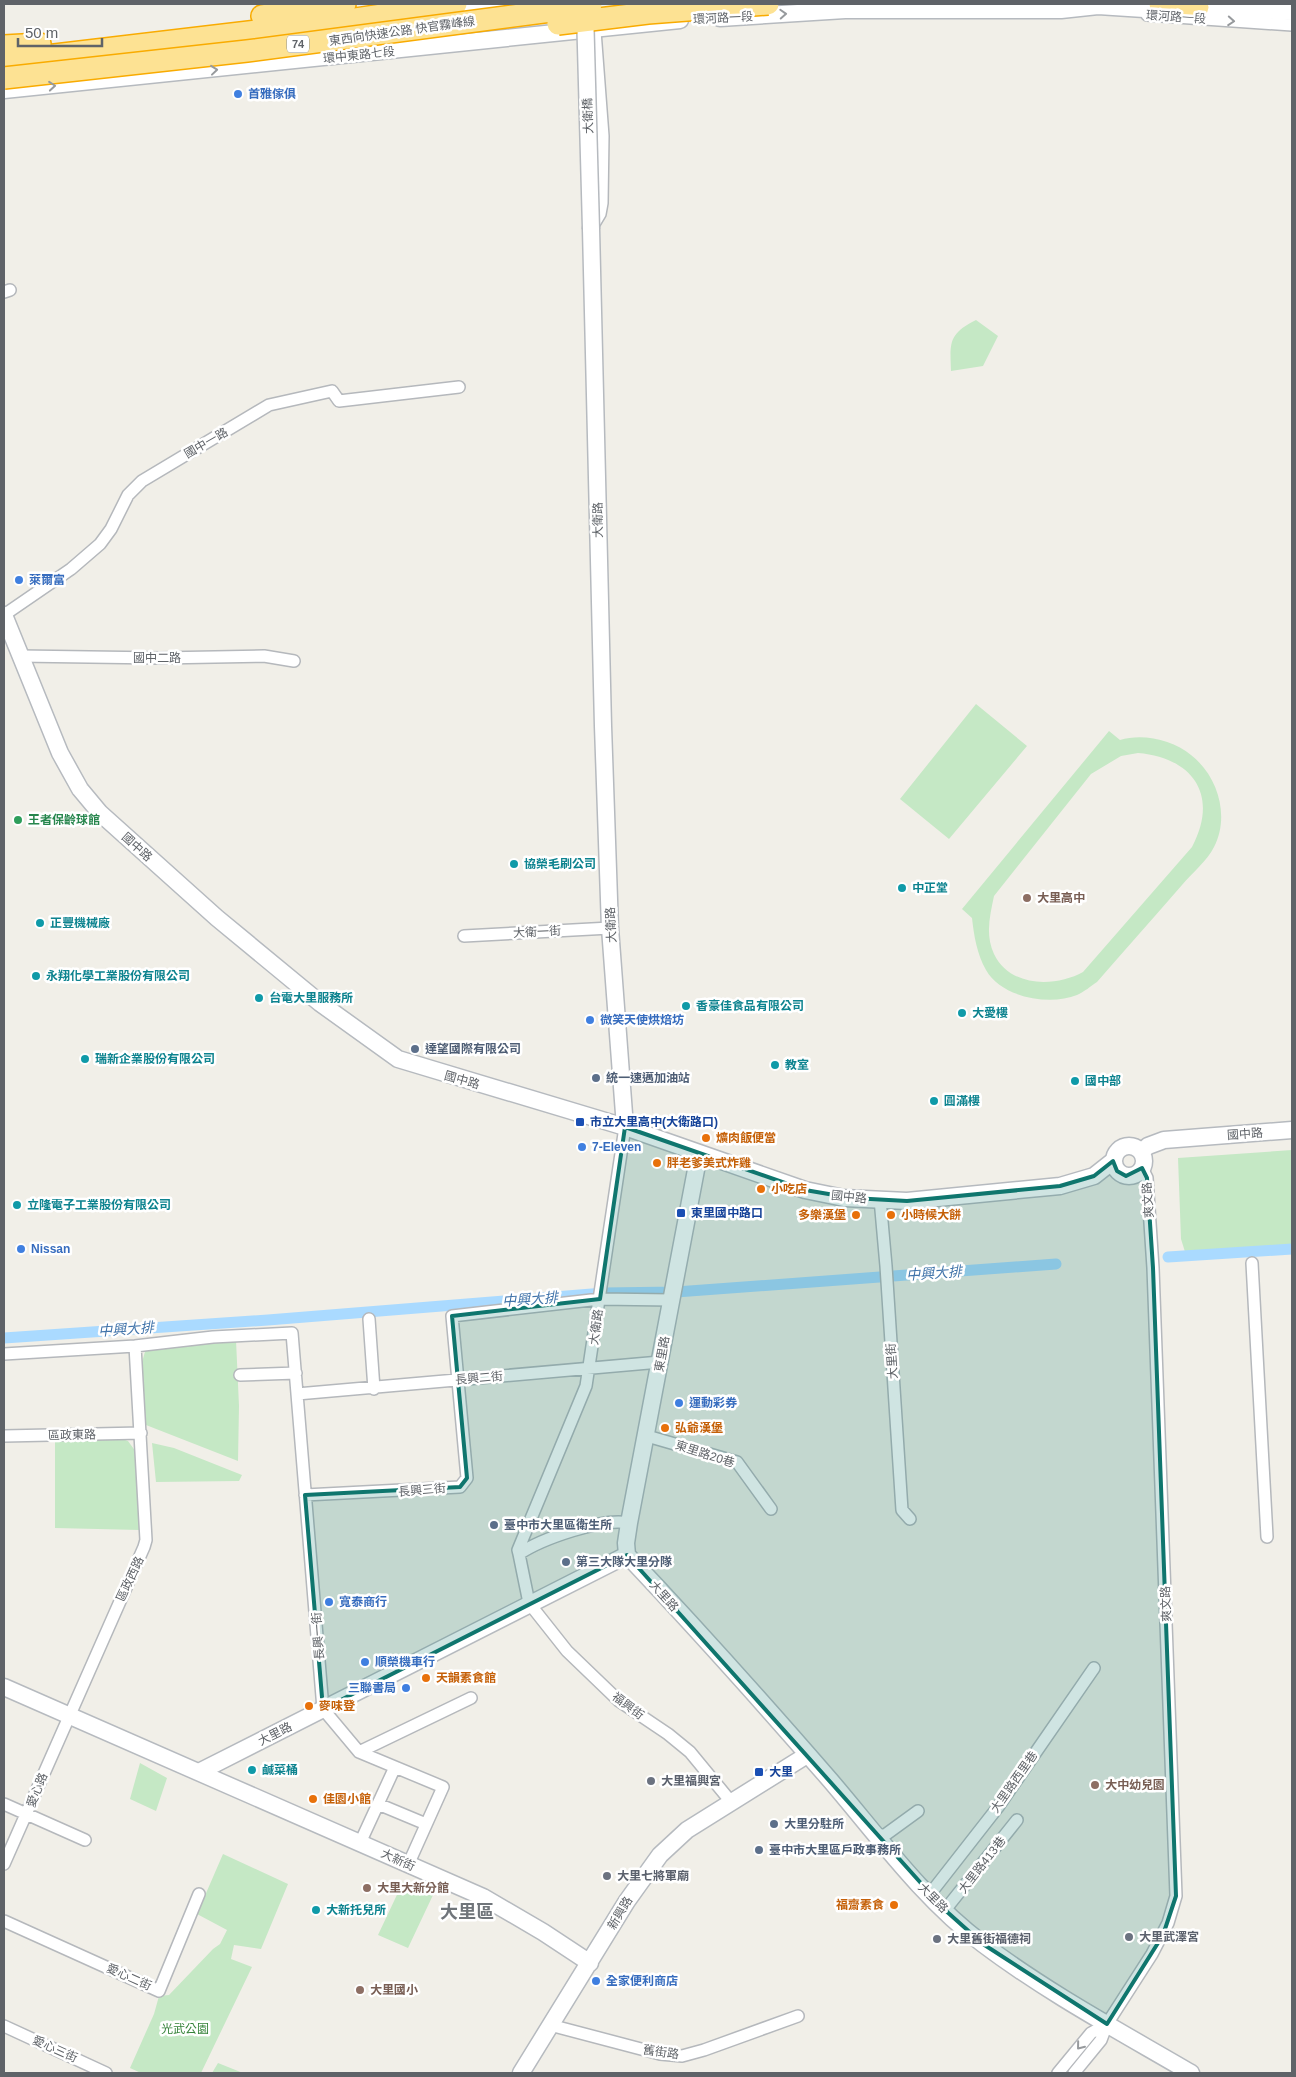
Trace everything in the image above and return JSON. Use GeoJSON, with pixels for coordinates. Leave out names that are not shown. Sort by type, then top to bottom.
{"type":"FeatureCollection","features":[{"type":"Feature","properties":{"kind":"highway"},"geometry":{"type":"LineString","coordinates":[[4,46],[141,34],[345,4]]}},
{"type":"Feature","properties":{"kind":"highway","name":"東西向快速公路 快官霧峰線"},"geometry":{"type":"LineString","coordinates":[[4,61],[332,22],[456,4]]}},
{"type":"Feature","properties":{"kind":"highway","name":"東西向快速公路 快官霧峰線"},"geometry":{"type":"LineString","coordinates":[[4,78],[247,51],[591,4]]}},
{"type":"Feature","properties":{"kind":"highway"},"geometry":{"type":"LineString","coordinates":[[247,51],[296,55],[648,13],[768,4]]}},
{"type":"Feature","properties":{"kind":"highway"},"geometry":{"type":"LineString","coordinates":[[1160,4],[1198,7]]}},
{"type":"Feature","properties":{"kind":"street"},"geometry":{"type":"LineString","coordinates":[[4,53],[401,4]]}},
{"type":"Feature","properties":{"kind":"street","name":"環中東路七段"},"geometry":{"type":"LineString","coordinates":[[4,71],[343,32],[500,4]]}},
{"type":"Feature","properties":{"kind":"street","name":"大衛橋"},"geometry":{"type":"LineString","coordinates":[[585,4],[591,228]]}},
{"type":"Feature","properties":{"kind":"street","name":"環河路一段"},"geometry":{"type":"LineString","coordinates":[[1061,10],[1098,6],[1144,10],[1198,7],[1292,12]]}},
{"type":"Feature","properties":{"kind":"street","name":"環河路一段"},"geometry":{"type":"LineString","coordinates":[[595,31],[673,21],[845,10],[1061,10],[1292,25]]}},
{"type":"Feature","properties":{"kind":"street"},"geometry":{"type":"LineString","coordinates":[[591,228],[600,214],[602,203],[603,136],[595,31]]}},
{"type":"Feature","properties":{"kind":"street","name":"環中東路七段"},"geometry":{"type":"LineString","coordinates":[[4,90],[595,31]]}},
{"type":"Feature","properties":{"kind":"street","name":"大衛路"},"geometry":{"type":"LineString","coordinates":[[529,1603],[518,1550],[577,1412],[590,1367],[625,1127],[610,928],[603,726],[591,228]]}},
{"type":"Feature","properties":{"kind":"street","name":"國中一路"},"geometry":{"type":"LineString","coordinates":[[4,615],[71,569],[100,544],[112,529],[128,494],[142,481],[269,405],[332,392],[339,401],[459,387]]}},
{"type":"Feature","properties":{"kind":"street","name":"國中路"},"geometry":{"type":"LineString","coordinates":[[4,615],[19,656],[60,753],[80,789],[100,813],[217,918],[320,1003],[387,1053],[408,1064],[625,1127],[805,1190],[844,1198],[907,1201],[1060,1186],[1094,1176],[1114,1161]]}},
{"type":"Feature","properties":{"kind":"street","name":"國中二路"},"geometry":{"type":"LineString","coordinates":[[19,656],[160,658],[264,656],[294,661]]}},
{"type":"Feature","properties":{"kind":"street","name":"大衛一街"},"geometry":{"type":"LineString","coordinates":[[464,936],[610,928]]}},
{"type":"Feature","properties":{"kind":"street","name":"國中路"},"geometry":{"type":"LineString","coordinates":[[1141,1160],[1134,1146],[1124,1146],[1116,1152],[1114,1161],[1117,1171],[1126,1176],[1137,1174],[1148,1146],[1164,1140],[1292,1130]]}},
{"type":"Feature","properties":{"kind":"street","name":"東里路"},"geometry":{"type":"LineString","coordinates":[[627,1555],[626,1543],[629,1523],[699,1154]]}},
{"type":"Feature","properties":{"kind":"street","name":"爽文路"},"geometry":{"type":"LineString","coordinates":[[1074,2073],[1101,2040],[1107,2024],[1163,1935],[1176,1896],[1153,1268],[1147,1178],[1141,1160]]}},
{"type":"Feature","properties":{"kind":"street","name":"大里街"},"geometry":{"type":"LineString","coordinates":[[880,1199],[902,1510],[910,1519]]}},
{"type":"Feature","properties":{"kind":"street"},"geometry":{"type":"LineString","coordinates":[[1252,1263],[1267,1537]]}},
{"type":"Feature","properties":{"kind":"street"},"geometry":{"type":"LineString","coordinates":[[456,1380],[452,1316],[600,1299],[672,1295]]}},
{"type":"Feature","properties":{"kind":"street"},"geometry":{"type":"LineString","coordinates":[[369,1319],[374,1389]]}},
{"type":"Feature","properties":{"kind":"street","name":"長興一街"},"geometry":{"type":"LineString","coordinates":[[134,1346],[213,1337],[292,1332],[323,1709]]}},
{"type":"Feature","properties":{"kind":"street"},"geometry":{"type":"LineString","coordinates":[[4,1354],[134,1346]]}},
{"type":"Feature","properties":{"kind":"street","name":"區政西路"},"geometry":{"type":"LineString","coordinates":[[68,1715],[146,1540],[141,1433],[134,1346]]}},
{"type":"Feature","properties":{"kind":"street","name":"長興二街"},"geometry":{"type":"LineString","coordinates":[[298,1394],[374,1389],[590,1367],[660,1362]]}},
{"type":"Feature","properties":{"kind":"street"},"geometry":{"type":"LineString","coordinates":[[240,1375],[296,1372]]}},
{"type":"Feature","properties":{"kind":"street","name":"長興三街"},"geometry":{"type":"LineString","coordinates":[[305,1495],[384,1492],[460,1486],[464,1483],[467,1478],[456,1380]]}},
{"type":"Feature","properties":{"kind":"street","name":"區政東路"},"geometry":{"type":"LineString","coordinates":[[4,1436],[141,1433]]}},
{"type":"Feature","properties":{"kind":"street","name":"東里路20巷"},"geometry":{"type":"LineString","coordinates":[[647,1436],[737,1462],[771,1509]]}},
{"type":"Feature","properties":{"kind":"street"},"geometry":{"type":"LineString","coordinates":[[519,1554],[552,1538],[577,1530],[620,1521],[629,1523]]}},
{"type":"Feature","properties":{"kind":"street","name":"大里路"},"geometry":{"type":"LineString","coordinates":[[198,1772],[627,1555],[945,1910],[983,1944],[1107,2024],[1190,2073]]}},
{"type":"Feature","properties":{"kind":"street","name":"福興街"},"geometry":{"type":"LineString","coordinates":[[529,1603],[567,1651],[597,1681],[619,1701],[668,1734],[690,1752],[732,1803]]}},
{"type":"Feature","properties":{"kind":"street","name":"大里路西里巷"},"geometry":{"type":"LineString","coordinates":[[930,1894],[998,1807],[1094,1668]]}},
{"type":"Feature","properties":{"kind":"street"},"geometry":{"type":"LineString","coordinates":[[4,1687],[198,1772]]}},
{"type":"Feature","properties":{"kind":"street"},"geometry":{"type":"LineString","coordinates":[[359,1752],[471,1698]]}},
{"type":"Feature","properties":{"kind":"street"},"geometry":{"type":"LineString","coordinates":[[323,1709],[359,1752],[442,1787],[408,1865]]}},
{"type":"Feature","properties":{"kind":"street","name":"愛心路"},"geometry":{"type":"LineString","coordinates":[[4,1864],[27,1815],[68,1715]]}},
{"type":"Feature","properties":{"kind":"street","name":"新興路"},"geometry":{"type":"LineString","coordinates":[[521,2073],[630,1897],[660,1855],[681,1835],[807,1756]]}},
{"type":"Feature","properties":{"kind":"street"},"geometry":{"type":"LineString","coordinates":[[360,1843],[395,1767]]}},
{"type":"Feature","properties":{"kind":"street","name":"大新街"},"geometry":{"type":"LineString","coordinates":[[198,1772],[483,1897],[551,1937],[590,1963]]}},
{"type":"Feature","properties":{"kind":"street"},"geometry":{"type":"LineString","coordinates":[[4,1804],[85,1840]]}},
{"type":"Feature","properties":{"kind":"street"},"geometry":{"type":"LineString","coordinates":[[378,1804],[426,1824]]}},
{"type":"Feature","properties":{"kind":"street"},"geometry":{"type":"LineString","coordinates":[[876,1835],[885,1835],[918,1811]]}},
{"type":"Feature","properties":{"kind":"street","name":"大里路413巷"},"geometry":{"type":"LineString","coordinates":[[945,1910],[1017,1820]]}},
{"type":"Feature","properties":{"kind":"street","name":"愛心二街"},"geometry":{"type":"LineString","coordinates":[[4,1921],[159,1991],[199,1894]]}},
{"type":"Feature","properties":{"kind":"street","name":"舊街路"},"geometry":{"type":"LineString","coordinates":[[550,2025],[660,2054],[682,2056],[798,2016]]}},
{"type":"Feature","properties":{"kind":"street","name":"爽文路"},"geometry":{"type":"LineString","coordinates":[[1058,2073],[1091,2033],[1107,2024]]}},
{"type":"Feature","properties":{"kind":"street","name":"愛心三街"},"geometry":{"type":"LineString","coordinates":[[4,2026],[106,2073]]}},
{"type":"Feature","properties":{"kind":"highlighted area"},"geometry":{"type":"Polygon","coordinates":[[[625,1127],[805,1190],[852,1198],[907,1201],[1060,1186],[1094,1176],[1113,1161],[1117,1171],[1126,1176],[1142,1168],[1147,1178],[1153,1268],[1176,1896],[1163,1935],[1107,2024],[983,1944],[945,1910],[627,1555],[323,1709],[305,1495],[460,1487],[467,1478],[452,1316],[600,1299],[625,1127]]]}},
{"type":"Feature","properties":{"kind":"green space"},"geometry":{"type":"Polygon","coordinates":[[[976,320],[998,336],[983,366],[951,371],[951,346],[953,340],[960,330],[976,320]]]}},
{"type":"Feature","properties":{"kind":"green space"},"geometry":{"type":"Polygon","coordinates":[[[976,704],[1027,746],[949,839],[900,799],[976,704]]]}},
{"type":"Feature","properties":{"kind":"green space"},"geometry":{"type":"Polygon","coordinates":[[[1109,731],[1120,740],[1138,737],[1157,739],[1176,745],[1200,764],[1214,785],[1219,797],[1221,822],[1219,835],[1211,852],[1097,982],[1080,994],[1054,1000],[1027,997],[1003,987],[993,980],[980,958],[972,918],[962,909],[1109,731]],[[1138,753],[1121,756],[1091,774],[994,896],[989,925],[991,947],[1001,965],[1011,973],[1022,979],[1047,982],[1072,977],[1083,972],[1192,847],[1200,829],[1203,812],[1202,796],[1196,783],[1187,771],[1158,756],[1138,753]]]}},
{"type":"Feature","properties":{"kind":"green space"},"geometry":{"type":"Polygon","coordinates":[[[1292,1150],[1292,1246],[1186,1255],[1181,1239],[1178,1158],[1292,1150]]]}},
{"type":"Feature","properties":{"kind":"green space"},"geometry":{"type":"Polygon","coordinates":[[[236,1340],[239,1406],[238,1461],[146,1425],[141,1366],[146,1348],[236,1340]]]}},
{"type":"Feature","properties":{"kind":"green space"},"geometry":{"type":"Polygon","coordinates":[[[122,1439],[128,1441],[136,1452],[140,1530],[55,1528],[55,1440],[122,1439]]]}},
{"type":"Feature","properties":{"kind":"green space"},"geometry":{"type":"Polygon","coordinates":[[[152,1443],[174,1448],[242,1475],[239,1481],[156,1482],[152,1443]]]}},
{"type":"Feature","properties":{"kind":"green space"},"geometry":{"type":"Polygon","coordinates":[[[140,1763],[167,1778],[156,1811],[130,1799],[140,1763]]]}},
{"type":"Feature","properties":{"kind":"green space","name":"光武公園"},"geometry":{"type":"Polygon","coordinates":[[[223,1854],[288,1884],[261,1949],[234,1945],[231,1959],[252,1967],[201,2073],[141,2073],[130,2068],[154,2014],[159,1996],[169,1995],[220,1944],[227,1930],[197,1914],[223,1854]]]}},
{"type":"Feature","properties":{"kind":"green space"},"geometry":{"type":"Polygon","coordinates":[[[403,1882],[433,1895],[408,1948],[378,1935],[403,1882]]]}},
{"type":"Feature","properties":{"kind":"green space"},"geometry":{"type":"Polygon","coordinates":[[[218,2063],[243,2073],[212,2073],[218,2063]]]}},
{"type":"Feature","properties":{"kind":"waterway","name":"中興大排"},"geometry":{"type":"LineString","coordinates":[[1168,1257],[1292,1249]]}},
{"type":"Feature","properties":{"kind":"waterway","name":"中興大排"},"geometry":{"type":"LineString","coordinates":[[4,1338],[268,1320],[604,1293],[676,1292],[1056,1264]]}},
{"type":"Feature","properties":{"kind":"place","name":"首雅傢俱"},"geometry":{"type":"Point","coordinates":[238,94]}},
{"type":"Feature","properties":{"kind":"place","name":"萊爾富"},"geometry":{"type":"Point","coordinates":[19,580]}},
{"type":"Feature","properties":{"kind":"place","name":"王者保齡球館"},"geometry":{"type":"Point","coordinates":[18,820]}},
{"type":"Feature","properties":{"kind":"place","name":"協榮毛刷公司"},"geometry":{"type":"Point","coordinates":[514,864]}},
{"type":"Feature","properties":{"kind":"place","name":"中正堂"},"geometry":{"type":"Point","coordinates":[902,888]}},
{"type":"Feature","properties":{"kind":"place","name":"大里高中"},"geometry":{"type":"Point","coordinates":[1027,898]}},
{"type":"Feature","properties":{"kind":"place","name":"正豐機械廠"},"geometry":{"type":"Point","coordinates":[40,923]}},
{"type":"Feature","properties":{"kind":"place","name":"永翔化學工業股份有限公司"},"geometry":{"type":"Point","coordinates":[36,976]}},
{"type":"Feature","properties":{"kind":"place","name":"台電大里服務所"},"geometry":{"type":"Point","coordinates":[259,998]}},
{"type":"Feature","properties":{"kind":"place","name":"香豪佳食品有限公司"},"geometry":{"type":"Point","coordinates":[686,1006]}},
{"type":"Feature","properties":{"kind":"place","name":"大愛樓"},"geometry":{"type":"Point","coordinates":[962,1013]}},
{"type":"Feature","properties":{"kind":"place","name":"微笑天使烘焙坊"},"geometry":{"type":"Point","coordinates":[590,1020]}},
{"type":"Feature","properties":{"kind":"place","name":"達望國際有限公司"},"geometry":{"type":"Point","coordinates":[415,1049]}},
{"type":"Feature","properties":{"kind":"place","name":"瑞新企業股份有限公司"},"geometry":{"type":"Point","coordinates":[85,1059]}},
{"type":"Feature","properties":{"kind":"place","name":"教室"},"geometry":{"type":"Point","coordinates":[775,1065]}},
{"type":"Feature","properties":{"kind":"place","name":"統一速邁加油站"},"geometry":{"type":"Point","coordinates":[596,1078]}},
{"type":"Feature","properties":{"kind":"place","name":"國中部"},"geometry":{"type":"Point","coordinates":[1075,1081]}},
{"type":"Feature","properties":{"kind":"place","name":"圓滿樓"},"geometry":{"type":"Point","coordinates":[934,1101]}},
{"type":"Feature","properties":{"kind":"place","name":"市立大里高中(大衛路口)"},"geometry":{"type":"Point","coordinates":[580,1122]}},
{"type":"Feature","properties":{"kind":"place","name":"爌肉飯便當"},"geometry":{"type":"Point","coordinates":[706,1138]}},
{"type":"Feature","properties":{"kind":"place","name":"7-Eleven"},"geometry":{"type":"Point","coordinates":[582,1147]}},
{"type":"Feature","properties":{"kind":"place","name":"胖老爹美式炸雞"},"geometry":{"type":"Point","coordinates":[657,1163]}},
{"type":"Feature","properties":{"kind":"place","name":"小吃店"},"geometry":{"type":"Point","coordinates":[761,1189]}},
{"type":"Feature","properties":{"kind":"place","name":"立隆電子工業股份有限公司"},"geometry":{"type":"Point","coordinates":[17,1205]}},
{"type":"Feature","properties":{"kind":"place","name":"東里國中路口"},"geometry":{"type":"Point","coordinates":[681,1213]}},
{"type":"Feature","properties":{"kind":"place","name":"多樂漢堡"},"geometry":{"type":"Point","coordinates":[856,1215]}},
{"type":"Feature","properties":{"kind":"place","name":"小時候大餅"},"geometry":{"type":"Point","coordinates":[891,1215]}},
{"type":"Feature","properties":{"kind":"place","name":"Nissan"},"geometry":{"type":"Point","coordinates":[21,1249]}},
{"type":"Feature","properties":{"kind":"place","name":"運動彩券"},"geometry":{"type":"Point","coordinates":[679,1403]}},
{"type":"Feature","properties":{"kind":"place","name":"弘爺漢堡"},"geometry":{"type":"Point","coordinates":[665,1428]}},
{"type":"Feature","properties":{"kind":"place","name":"臺中市大里區衛生所"},"geometry":{"type":"Point","coordinates":[494,1525]}},
{"type":"Feature","properties":{"kind":"place","name":"第三大隊大里分隊"},"geometry":{"type":"Point","coordinates":[566,1562]}},
{"type":"Feature","properties":{"kind":"place","name":"寬泰商行"},"geometry":{"type":"Point","coordinates":[329,1602]}},
{"type":"Feature","properties":{"kind":"place","name":"順榮機車行"},"geometry":{"type":"Point","coordinates":[365,1662]}},
{"type":"Feature","properties":{"kind":"place","name":"天韻素食館"},"geometry":{"type":"Point","coordinates":[426,1678]}},
{"type":"Feature","properties":{"kind":"place","name":"三聯書局"},"geometry":{"type":"Point","coordinates":[406,1688]}},
{"type":"Feature","properties":{"kind":"place","name":"麥味登"},"geometry":{"type":"Point","coordinates":[309,1706]}},
{"type":"Feature","properties":{"kind":"place","name":"鹹菜桶"},"geometry":{"type":"Point","coordinates":[252,1770]}},
{"type":"Feature","properties":{"kind":"place","name":"大里"},"geometry":{"type":"Point","coordinates":[759,1772]}},
{"type":"Feature","properties":{"kind":"place","name":"大里福興宮"},"geometry":{"type":"Point","coordinates":[651,1781]}},
{"type":"Feature","properties":{"kind":"place","name":"大中幼兒園"},"geometry":{"type":"Point","coordinates":[1095,1785]}},
{"type":"Feature","properties":{"kind":"place","name":"佳園小館"},"geometry":{"type":"Point","coordinates":[313,1799]}},
{"type":"Feature","properties":{"kind":"place","name":"大里分駐所"},"geometry":{"type":"Point","coordinates":[774,1824]}},
{"type":"Feature","properties":{"kind":"place","name":"臺中市大里區戶政事務所"},"geometry":{"type":"Point","coordinates":[759,1850]}},
{"type":"Feature","properties":{"kind":"place","name":"大里七將軍廟"},"geometry":{"type":"Point","coordinates":[607,1876]}},
{"type":"Feature","properties":{"kind":"place","name":"大里大新分館"},"geometry":{"type":"Point","coordinates":[367,1888]}},
{"type":"Feature","properties":{"kind":"place","name":"福齋素食"},"geometry":{"type":"Point","coordinates":[894,1905]}},
{"type":"Feature","properties":{"kind":"place","name":"大新托兒所"},"geometry":{"type":"Point","coordinates":[316,1910]}},
{"type":"Feature","properties":{"kind":"place","name":"大里武澤宮"},"geometry":{"type":"Point","coordinates":[1129,1937]}},
{"type":"Feature","properties":{"kind":"place","name":"大里舊街福德祠"},"geometry":{"type":"Point","coordinates":[937,1939]}},
{"type":"Feature","properties":{"kind":"place","name":"全家便利商店"},"geometry":{"type":"Point","coordinates":[596,1981]}},
{"type":"Feature","properties":{"kind":"place","name":"大里國小"},"geometry":{"type":"Point","coordinates":[360,1990]}},
{"type":"Feature","properties":{"kind":"district","name":"大里區"},"geometry":{"type":"Point","coordinates":[467,1912]}}]}
